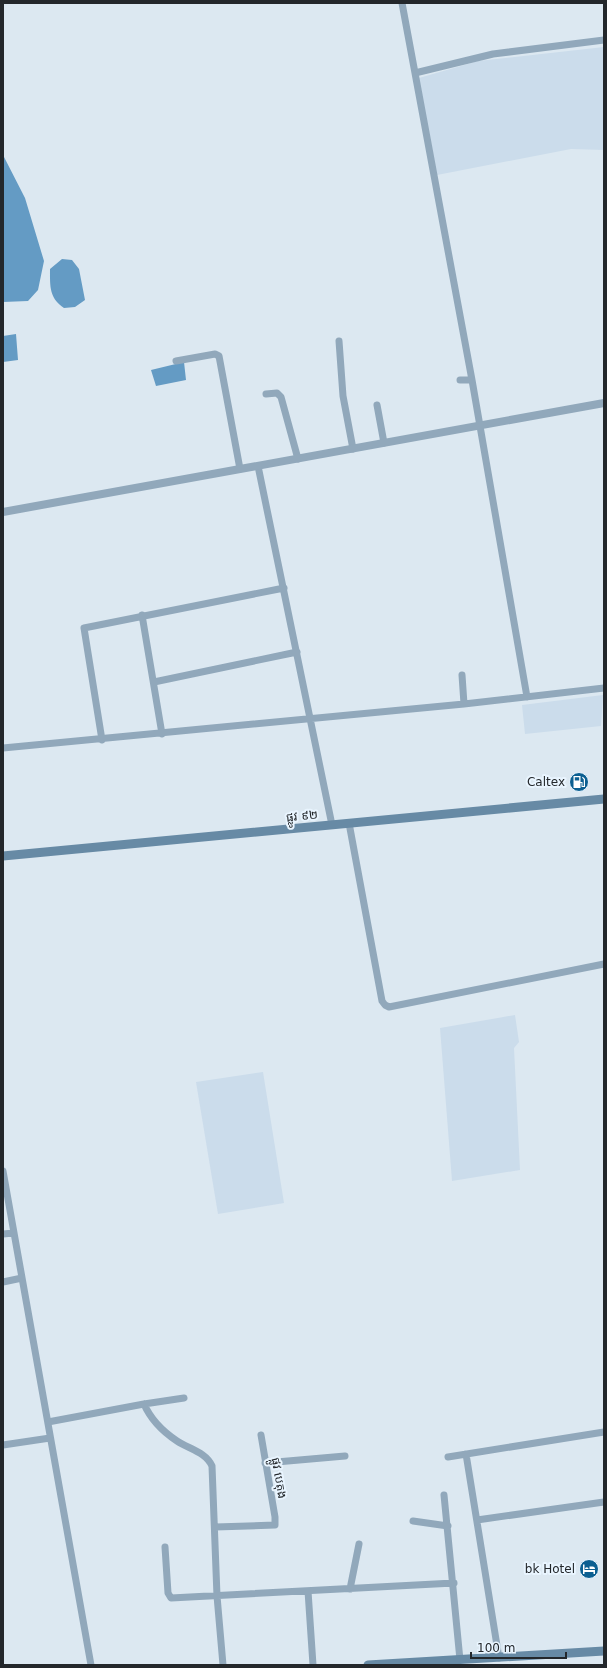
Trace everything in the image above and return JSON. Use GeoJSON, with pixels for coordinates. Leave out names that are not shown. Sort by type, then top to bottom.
{"type":"FeatureCollection","features":[{"type":"Feature","properties":{"kind":"main road","name":"ផ្លូវ ៩២"},"geometry":{"type":"LineString","coordinates":[[3,856],[604,799]]}},
{"type":"Feature","properties":{"kind":"main road"},"geometry":{"type":"LineString","coordinates":[[368,1665],[485,1662],[499,1658],[604,1651]]}},
{"type":"Feature","properties":{"kind":"street"},"geometry":{"type":"LineString","coordinates":[[402,3],[472,380],[527,697]]}},
{"type":"Feature","properties":{"kind":"street"},"geometry":{"type":"LineString","coordinates":[[415,73],[493,54],[604,40]]}},
{"type":"Feature","properties":{"kind":"street"},"geometry":{"type":"LineString","coordinates":[[339,341],[343,396],[353,449]]}},
{"type":"Feature","properties":{"kind":"street"},"geometry":{"type":"LineString","coordinates":[[176,361],[215,354],[219,356],[240,469]]}},
{"type":"Feature","properties":{"kind":"street"},"geometry":{"type":"LineString","coordinates":[[460,380],[472,380]]}},
{"type":"Feature","properties":{"kind":"street"},"geometry":{"type":"LineString","coordinates":[[266,394],[278,393],[281,397],[298,459]]}},
{"type":"Feature","properties":{"kind":"street"},"geometry":{"type":"LineString","coordinates":[[3,512],[604,403]]}},
{"type":"Feature","properties":{"kind":"street"},"geometry":{"type":"LineString","coordinates":[[377,404],[384,443]]}},
{"type":"Feature","properties":{"kind":"street"},"geometry":{"type":"LineString","coordinates":[[258,466],[332,825]]}},
{"type":"Feature","properties":{"kind":"street"},"geometry":{"type":"LineString","coordinates":[[102,740],[84,628],[142,615],[284,588]]}},
{"type":"Feature","properties":{"kind":"street"},"geometry":{"type":"LineString","coordinates":[[142,615],[162,734]]}},
{"type":"Feature","properties":{"kind":"street"},"geometry":{"type":"LineString","coordinates":[[154,682],[297,652]]}},
{"type":"Feature","properties":{"kind":"street"},"geometry":{"type":"LineString","coordinates":[[462,674],[464,704]]}},
{"type":"Feature","properties":{"kind":"street"},"geometry":{"type":"LineString","coordinates":[[3,748],[102,740],[311,718],[464,704],[604,688]]}},
{"type":"Feature","properties":{"kind":"street"},"geometry":{"type":"LineString","coordinates":[[349,823],[382,1001],[384,1005],[389,1007],[604,964]]}},
{"type":"Feature","properties":{"kind":"street"},"geometry":{"type":"LineString","coordinates":[[3,1171],[6,1207],[14,1232],[91,1665]]}},
{"type":"Feature","properties":{"kind":"street"},"geometry":{"type":"LineString","coordinates":[[3,1234],[14,1232]]}},
{"type":"Feature","properties":{"kind":"street"},"geometry":{"type":"LineString","coordinates":[[3,1282],[22,1278]]}},
{"type":"Feature","properties":{"kind":"street"},"geometry":{"type":"LineString","coordinates":[[48,1422],[184,1398]]}},
{"type":"Feature","properties":{"kind":"street"},"geometry":{"type":"LineString","coordinates":[[144,1404],[150,1418],[167,1434],[178,1442],[203,1454],[210,1461],[212,1466],[217,1596],[223,1665]]}},
{"type":"Feature","properties":{"kind":"street"},"geometry":{"type":"LineString","coordinates":[[448,1457],[604,1432]]}},
{"type":"Feature","properties":{"kind":"street","name":"ផ្លូវ បេតុង"},"geometry":{"type":"LineString","coordinates":[[215,1527],[275,1525],[275,1517],[261,1435]]}},
{"type":"Feature","properties":{"kind":"street"},"geometry":{"type":"LineString","coordinates":[[3,1445],[50,1438]]}},
{"type":"Feature","properties":{"kind":"street"},"geometry":{"type":"LineString","coordinates":[[466,1454],[499,1658]]}},
{"type":"Feature","properties":{"kind":"street"},"geometry":{"type":"LineString","coordinates":[[265,1463],[344,1456]]}},
{"type":"Feature","properties":{"kind":"street"},"geometry":{"type":"LineString","coordinates":[[444,1495],[454,1583],[456,1662]]}},
{"type":"Feature","properties":{"kind":"street"},"geometry":{"type":"LineString","coordinates":[[477,1520],[604,1502]]}},
{"type":"Feature","properties":{"kind":"street"},"geometry":{"type":"LineString","coordinates":[[413,1521],[448,1526]]}},
{"type":"Feature","properties":{"kind":"street"},"geometry":{"type":"LineString","coordinates":[[350,1589],[359,1544]]}},
{"type":"Feature","properties":{"kind":"street"},"geometry":{"type":"LineString","coordinates":[[165,1547],[169,1596],[171,1598],[454,1583]]}},
{"type":"Feature","properties":{"kind":"street"},"geometry":{"type":"LineString","coordinates":[[308,1591],[312,1665]]}},
{"type":"Feature","properties":{"kind":"shaded area"},"geometry":{"type":"Polygon","coordinates":[[[604,47],[604,150],[571,149],[437,175],[419,78],[478,61],[604,47]]]}},
{"type":"Feature","properties":{"kind":"shaded area"},"geometry":{"type":"Polygon","coordinates":[[[603,695],[601,726],[525,734],[522,705],[603,695]]]}},
{"type":"Feature","properties":{"kind":"shaded area"},"geometry":{"type":"Polygon","coordinates":[[[515,1015],[519,1042],[514,1048],[520,1170],[452,1181],[440,1028],[515,1015]]]}},
{"type":"Feature","properties":{"kind":"shaded area"},"geometry":{"type":"Polygon","coordinates":[[[263,1072],[284,1203],[218,1214],[196,1082],[263,1072]]]}},
{"type":"Feature","properties":{"kind":"water"},"geometry":{"type":"Polygon","coordinates":[[[3,155],[25,198],[44,261],[38,290],[28,301],[3,302],[3,155]]]}},
{"type":"Feature","properties":{"kind":"water"},"geometry":{"type":"Polygon","coordinates":[[[62,259],[72,260],[79,269],[85,300],[75,307],[64,308],[55,300],[51,291],[50,269],[62,259]]]}},
{"type":"Feature","properties":{"kind":"water"},"geometry":{"type":"Polygon","coordinates":[[[16,334],[18,360],[3,362],[3,336],[16,334]]]}},
{"type":"Feature","properties":{"kind":"water"},"geometry":{"type":"Polygon","coordinates":[[[184,362],[186,380],[156,386],[151,370],[184,362]]]}},
{"type":"Feature","properties":{"kind":"place","name":"Caltex"},"geometry":{"type":"Point","coordinates":[579,782]}},
{"type":"Feature","properties":{"kind":"place","name":"bk Hotel"},"geometry":{"type":"Point","coordinates":[589,1569]}}]}
